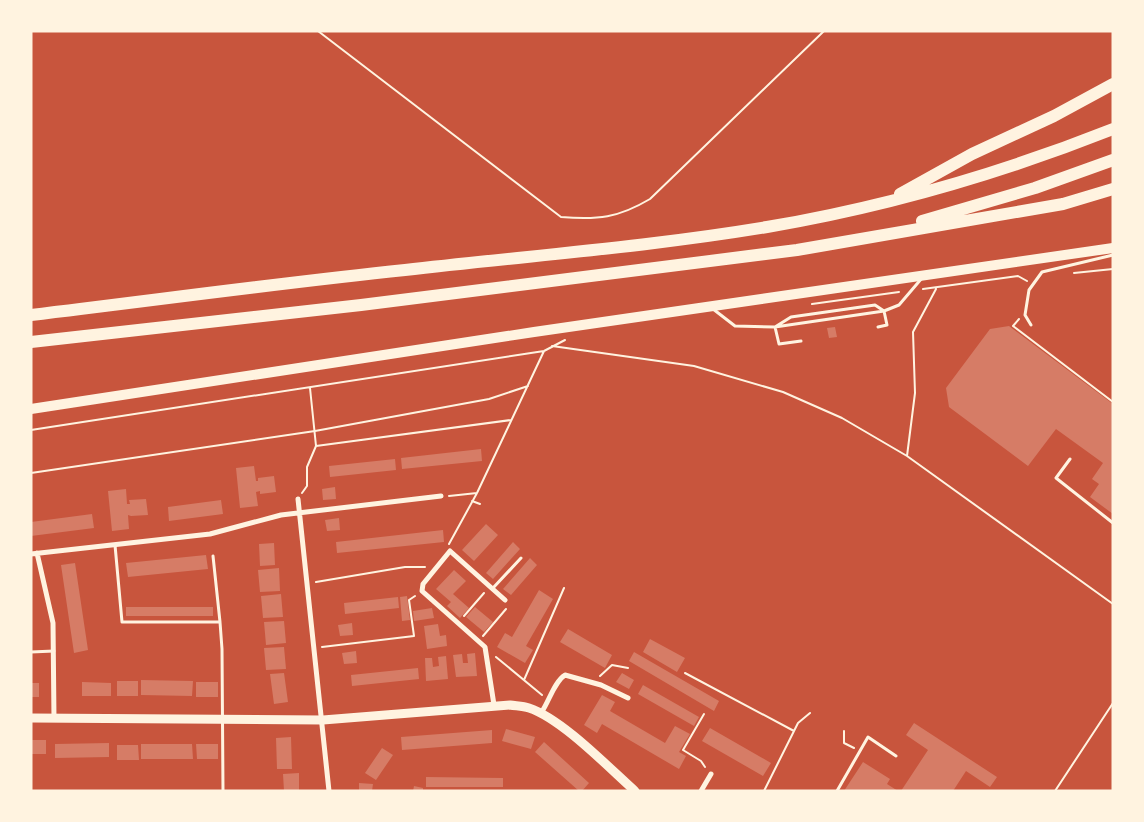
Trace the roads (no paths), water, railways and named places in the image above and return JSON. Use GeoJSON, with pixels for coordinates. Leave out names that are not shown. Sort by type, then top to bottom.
{"type":"FeatureCollection","features":[{"type":"Feature","properties":{"kind":"highway"},"geometry":{"type":"LineString","coordinates":[[882,203],[972,154],[1054,116],[1113,84]]}},
{"type":"Feature","properties":{"kind":"highway"},"geometry":{"type":"LineString","coordinates":[[31,314],[697,238],[771,226],[882,203],[965,181],[1113,129]]}},
{"type":"Feature","properties":{"kind":"highway"},"geometry":{"type":"LineString","coordinates":[[797,250],[965,210],[1035,188],[1113,160]]}},
{"type":"Feature","properties":{"kind":"highway"},"geometry":{"type":"LineString","coordinates":[[31,342],[426,298],[797,250],[1064,204],[1113,189]]}},
{"type":"Feature","properties":{"kind":"main road"},"geometry":{"type":"LineString","coordinates":[[31,409],[1113,248]]}},
{"type":"Feature","properties":{"kind":"street"},"geometry":{"type":"LineString","coordinates":[[54,719],[55,651],[51,608],[34,554],[210,534],[248,522],[299,513],[440,496]]}},
{"type":"Feature","properties":{"kind":"street"},"geometry":{"type":"LineString","coordinates":[[298,499],[323,720],[329,791]]}},
{"type":"Feature","properties":{"kind":"street"},"geometry":{"type":"LineString","coordinates":[[494,705],[485,647],[422,591],[423,584],[450,551],[505,600]]}},
{"type":"Feature","properties":{"kind":"street"},"geometry":{"type":"LineString","coordinates":[[541,713],[550,702],[560,678],[565,674],[593,682],[628,698]]}},
{"type":"Feature","properties":{"kind":"street"},"geometry":{"type":"LineString","coordinates":[[31,718],[323,720],[494,705],[528,707],[541,713],[579,742],[635,791]]}},
{"type":"Feature","properties":{"kind":"street"},"geometry":{"type":"LineString","coordinates":[[702,791],[711,774]]}},
{"type":"Feature","properties":{"kind":"lane"},"geometry":{"type":"LineString","coordinates":[[1031,325],[1025,315],[1029,290],[1042,272],[1113,255]]}},
{"type":"Feature","properties":{"kind":"lane"},"geometry":{"type":"LineString","coordinates":[[711,307],[735,326],[775,328],[884,311],[899,304],[924,275]]}},
{"type":"Feature","properties":{"kind":"lane"},"geometry":{"type":"LineString","coordinates":[[775,328],[791,317],[875,305],[884,311],[887,325],[878,327]]}},
{"type":"Feature","properties":{"kind":"lane"},"geometry":{"type":"LineString","coordinates":[[775,328],[779,344],[801,341]]}},
{"type":"Feature","properties":{"kind":"lane"},"geometry":{"type":"LineString","coordinates":[[1070,459],[1056,478],[1113,522]]}},
{"type":"Feature","properties":{"kind":"lane"},"geometry":{"type":"LineString","coordinates":[[115,545],[122,622],[220,622]]}},
{"type":"Feature","properties":{"kind":"lane"},"geometry":{"type":"LineString","coordinates":[[213,556],[220,622],[223,791]]}},
{"type":"Feature","properties":{"kind":"lane"},"geometry":{"type":"LineString","coordinates":[[492,587],[521,558]]}},
{"type":"Feature","properties":{"kind":"lane"},"geometry":{"type":"LineString","coordinates":[[31,652],[55,651]]}},
{"type":"Feature","properties":{"kind":"lane"},"geometry":{"type":"LineString","coordinates":[[837,791],[868,738],[896,756]]}}]}
